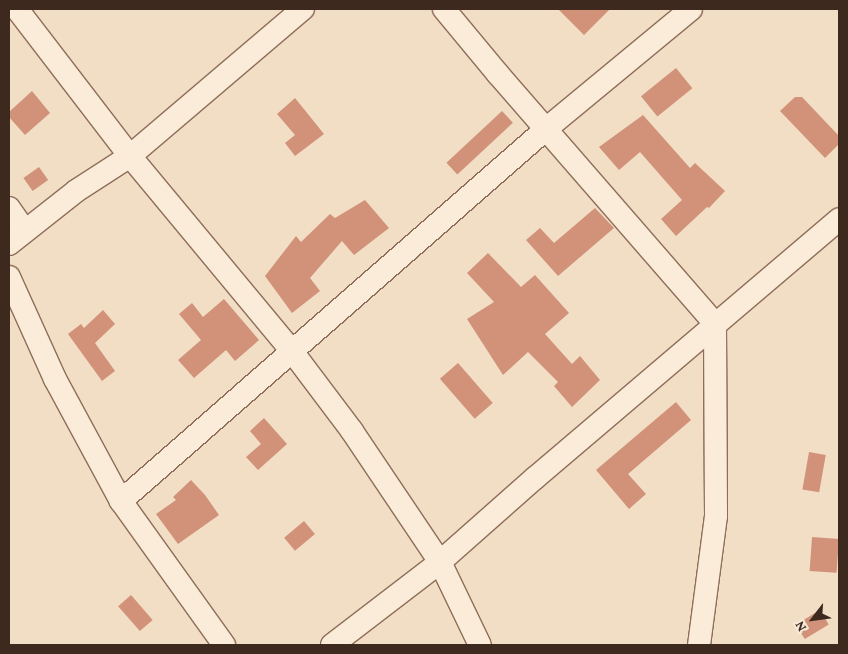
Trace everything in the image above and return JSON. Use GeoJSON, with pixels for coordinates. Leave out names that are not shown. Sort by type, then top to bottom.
{"type":"FeatureCollection","features":[{"type":"Feature","properties":{"kind":"street"},"geometry":{"type":"LineString","coordinates":[[17,9],[130,156],[291,350],[352,431],[440,562],[480,645]]}},
{"type":"Feature","properties":{"kind":"street"},"geometry":{"type":"LineString","coordinates":[[9,208],[17,238],[76,191],[130,156],[303,9]]}},
{"type":"Feature","properties":{"kind":"street"},"geometry":{"type":"LineString","coordinates":[[444,9],[546,130],[715,324],[716,516],[699,645]]}},
{"type":"Feature","properties":{"kind":"street"},"geometry":{"type":"LineString","coordinates":[[121,501],[291,350],[546,130],[691,9]]}},
{"type":"Feature","properties":{"kind":"street"},"geometry":{"type":"LineString","coordinates":[[332,645],[440,562],[534,478],[839,219]]}},
{"type":"Feature","properties":{"kind":"street"},"geometry":{"type":"LineString","coordinates":[[9,277],[55,378],[121,501],[224,645]]}},
{"type":"Feature","properties":{"kind":"building"},"geometry":{"type":"Polygon","coordinates":[[[558,9],[610,9],[584,35],[558,9]]]}},
{"type":"Feature","properties":{"kind":"building"},"geometry":{"type":"Polygon","coordinates":[[[676,68],[692,88],[657,117],[641,96],[676,68]]]}},
{"type":"Feature","properties":{"kind":"building"},"geometry":{"type":"Polygon","coordinates":[[[32,91],[50,113],[25,135],[9,117],[9,112],[32,91]]]}},
{"type":"Feature","properties":{"kind":"building"},"geometry":{"type":"Polygon","coordinates":[[[795,97],[802,97],[839,136],[839,144],[825,158],[780,111],[795,97]]]}},
{"type":"Feature","properties":{"kind":"building"},"geometry":{"type":"Polygon","coordinates":[[[295,98],[324,134],[295,156],[285,143],[295,135],[277,114],[295,98]]]}},
{"type":"Feature","properties":{"kind":"building"},"geometry":{"type":"Polygon","coordinates":[[[502,111],[513,123],[457,175],[446,163],[502,111]]]}},
{"type":"Feature","properties":{"kind":"building"},"geometry":{"type":"Polygon","coordinates":[[[643,115],[690,168],[695,163],[725,191],[709,208],[707,207],[676,236],[661,219],[682,200],[640,152],[619,170],[599,147],[643,115]]]}},
{"type":"Feature","properties":{"kind":"building"},"geometry":{"type":"Polygon","coordinates":[[[39,167],[48,180],[33,191],[23,178],[39,167]]]}},
{"type":"Feature","properties":{"kind":"building"},"geometry":{"type":"Polygon","coordinates":[[[365,200],[389,228],[354,255],[342,241],[310,278],[320,291],[292,313],[265,276],[296,236],[301,242],[330,214],[335,218],[365,200]]]}},
{"type":"Feature","properties":{"kind":"building"},"geometry":{"type":"Polygon","coordinates":[[[595,208],[614,228],[558,276],[526,240],[540,228],[554,243],[595,208]]]}},
{"type":"Feature","properties":{"kind":"building"},"geometry":{"type":"Polygon","coordinates":[[[488,253],[521,287],[535,275],[569,313],[545,334],[572,364],[580,356],[600,380],[572,407],[554,386],[558,382],[528,352],[503,375],[467,319],[494,302],[467,273],[488,253]]]}},
{"type":"Feature","properties":{"kind":"building"},"geometry":{"type":"Polygon","coordinates":[[[224,299],[259,340],[235,361],[226,350],[194,378],[178,360],[201,340],[179,314],[192,303],[203,317],[224,299]]]}},
{"type":"Feature","properties":{"kind":"building"},"geometry":{"type":"Polygon","coordinates":[[[103,310],[115,324],[95,343],[115,371],[102,381],[68,334],[81,324],[84,328],[103,310]]]}},
{"type":"Feature","properties":{"kind":"building"},"geometry":{"type":"Polygon","coordinates":[[[458,363],[493,403],[475,419],[440,379],[458,363]]]}},
{"type":"Feature","properties":{"kind":"building"},"geometry":{"type":"Polygon","coordinates":[[[676,402],[691,420],[628,474],[646,494],[629,509],[596,470],[676,402]]]}},
{"type":"Feature","properties":{"kind":"building"},"geometry":{"type":"Polygon","coordinates":[[[264,418],[287,444],[258,470],[246,457],[261,444],[250,431],[264,418]]]}},
{"type":"Feature","properties":{"kind":"building"},"geometry":{"type":"Polygon","coordinates":[[[809,452],[826,455],[819,492],[802,489],[809,452]]]}},
{"type":"Feature","properties":{"kind":"building"},"geometry":{"type":"Polygon","coordinates":[[[191,480],[205,495],[219,515],[178,544],[156,514],[176,500],[173,497],[191,480]]]}},
{"type":"Feature","properties":{"kind":"building"},"geometry":{"type":"Polygon","coordinates":[[[304,521],[315,534],[295,551],[284,538],[304,521]]]}},
{"type":"Feature","properties":{"kind":"building"},"geometry":{"type":"Polygon","coordinates":[[[812,537],[839,539],[837,573],[810,571],[812,537]]]}},
{"type":"Feature","properties":{"kind":"building"},"geometry":{"type":"Polygon","coordinates":[[[131,595],[153,620],[140,631],[118,606],[131,595]]]}},
{"type":"Feature","properties":{"kind":"building"},"geometry":{"type":"Polygon","coordinates":[[[820,610],[829,625],[805,639],[796,624],[820,610]]]}}]}
